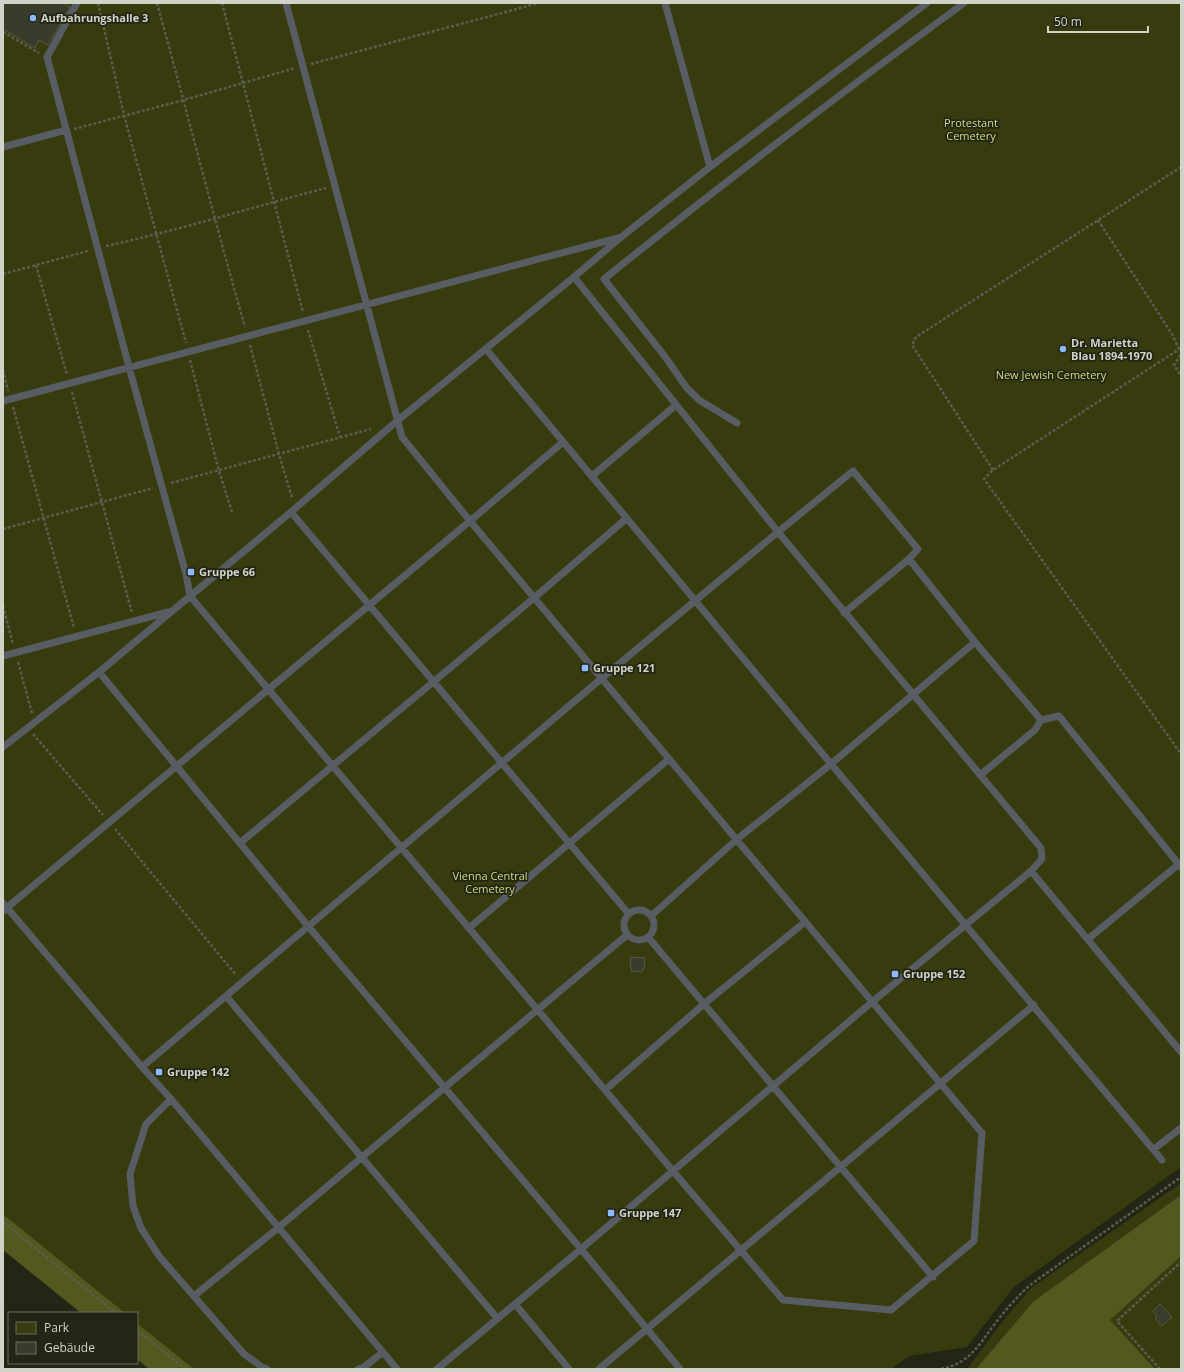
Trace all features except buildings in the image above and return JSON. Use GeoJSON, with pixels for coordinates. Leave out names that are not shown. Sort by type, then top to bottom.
{"type":"FeatureCollection","features":[{"type":"Feature","properties":{"kind":"lane"},"geometry":{"type":"LineString","coordinates":[[77,3],[47,57],[129,368],[186,574],[190,596],[783,1300],[891,1310],[933,1277],[974,1241],[982,1134],[941,1083],[534,598],[402,437],[365,305],[286,3]]}},
{"type":"Feature","properties":{"kind":"lane"},"geometry":{"type":"LineString","coordinates":[[665,3],[710,167]]}},
{"type":"Feature","properties":{"kind":"lane"},"geometry":{"type":"LineString","coordinates":[[3,747],[99,672],[397,421],[620,238],[710,167],[927,3]]}},
{"type":"Feature","properties":{"kind":"lane"},"geometry":{"type":"LineString","coordinates":[[737,423],[699,400],[686,387],[666,358],[604,279],[680,218],[871,71],[964,3]]}},
{"type":"Feature","properties":{"kind":"lane"},"geometry":{"type":"LineString","coordinates":[[3,147],[66,130]]}},
{"type":"Feature","properties":{"kind":"lane"},"geometry":{"type":"LineString","coordinates":[[3,401],[620,238]]}},
{"type":"Feature","properties":{"kind":"lane"},"geometry":{"type":"LineString","coordinates":[[437,1369],[872,1002],[1031,871],[1042,859],[1041,848],[844,613],[574,277]]}},
{"type":"Feature","properties":{"kind":"lane"},"geometry":{"type":"LineString","coordinates":[[486,349],[1162,1160]]}},
{"type":"Feature","properties":{"kind":"lane"},"geometry":{"type":"LineString","coordinates":[[592,476],[676,405]]}},
{"type":"Feature","properties":{"kind":"lane"},"geometry":{"type":"LineString","coordinates":[[397,1369],[171,1099],[4,907],[268,690],[563,442]]}},
{"type":"Feature","properties":{"kind":"lane"},"geometry":{"type":"LineString","coordinates":[[142,1067],[602,678],[853,471],[918,548],[909,560],[844,613]]}},
{"type":"Feature","properties":{"kind":"lane"},"geometry":{"type":"LineString","coordinates":[[293,510],[369,605],[628,913]]}},
{"type":"Feature","properties":{"kind":"lane"},"geometry":{"type":"LineString","coordinates":[[240,843],[332,765],[434,682],[627,518]]}},
{"type":"Feature","properties":{"kind":"lane"},"geometry":{"type":"LineString","coordinates":[[909,560],[975,642],[1041,720]]}},
{"type":"Feature","properties":{"kind":"lane"},"geometry":{"type":"LineString","coordinates":[[3,656],[171,611]]}},
{"type":"Feature","properties":{"kind":"lane"},"geometry":{"type":"LineString","coordinates":[[651,916],[736,840],[831,764],[975,642]]}},
{"type":"Feature","properties":{"kind":"lane"},"geometry":{"type":"LineString","coordinates":[[99,672],[308,926],[581,1249],[680,1369]]}},
{"type":"Feature","properties":{"kind":"lane"},"geometry":{"type":"LineString","coordinates":[[980,775],[1035,730],[1041,720],[1059,716],[1180,865],[1088,939]]}},
{"type":"Feature","properties":{"kind":"lane"},"geometry":{"type":"LineString","coordinates":[[469,928],[669,759]]}},
{"type":"Feature","properties":{"kind":"lane"},"geometry":{"type":"LineString","coordinates":[[1031,871],[1181,1052]]}},
{"type":"Feature","properties":{"kind":"lane"},"geometry":{"type":"LineString","coordinates":[[638,909],[648,912],[651,916],[654,925],[651,934],[648,937],[639,940],[631,938],[627,935],[623,926],[625,917],[628,913],[632,910],[638,909]]}},
{"type":"Feature","properties":{"kind":"lane"},"geometry":{"type":"LineString","coordinates":[[605,1090],[704,1004],[805,922]]}},
{"type":"Feature","properties":{"kind":"lane"},"geometry":{"type":"LineString","coordinates":[[194,1296],[278,1228],[627,935]]}},
{"type":"Feature","properties":{"kind":"lane"},"geometry":{"type":"LineString","coordinates":[[648,937],[933,1277]]}},
{"type":"Feature","properties":{"kind":"lane"},"geometry":{"type":"LineString","coordinates":[[226,996],[497,1318]]}},
{"type":"Feature","properties":{"kind":"lane"},"geometry":{"type":"LineString","coordinates":[[599,1369],[1034,1006]]}},
{"type":"Feature","properties":{"kind":"lane"},"geometry":{"type":"LineString","coordinates":[[171,1099],[146,1124],[130,1174],[133,1206],[141,1228],[159,1256],[244,1354],[267,1369]]}},
{"type":"Feature","properties":{"kind":"lane"},"geometry":{"type":"LineString","coordinates":[[1154,1149],[1181,1128]]}},
{"type":"Feature","properties":{"kind":"lane"},"geometry":{"type":"LineString","coordinates":[[515,1304],[569,1369]]}},
{"type":"Feature","properties":{"kind":"lane"},"geometry":{"type":"LineString","coordinates":[[358,1369],[364,1367],[383,1352]]}},
{"type":"Feature","properties":{"kind":"path"},"geometry":{"type":"LineString","coordinates":[[98,3],[124,116],[219,471],[232,512]]}},
{"type":"Feature","properties":{"kind":"path"},"geometry":{"type":"LineString","coordinates":[[157,3],[293,510]]}},
{"type":"Feature","properties":{"kind":"path"},"geometry":{"type":"LineString","coordinates":[[222,3],[305,321],[340,437]]}},
{"type":"Feature","properties":{"kind":"path"},"geometry":{"type":"LineString","coordinates":[[66,130],[184,100],[302,66],[538,3]]}},
{"type":"Feature","properties":{"kind":"path"},"geometry":{"type":"LineString","coordinates":[[3,32],[47,57]]}},
{"type":"Feature","properties":{"kind":"path"},"geometry":{"type":"LineString","coordinates":[[993,470],[912,345],[916,338],[1181,167]]}},
{"type":"Feature","properties":{"kind":"path"},"geometry":{"type":"LineString","coordinates":[[3,274],[98,248],[157,235],[334,186]]}},
{"type":"Feature","properties":{"kind":"path"},"geometry":{"type":"LineString","coordinates":[[1098,220],[1172,334],[1180,349],[993,470],[984,479],[1181,754]]}},
{"type":"Feature","properties":{"kind":"path"},"geometry":{"type":"LineString","coordinates":[[36,265],[134,621]]}},
{"type":"Feature","properties":{"kind":"path"},"geometry":{"type":"LineString","coordinates":[[1181,356],[1174,365],[1181,376]]}},
{"type":"Feature","properties":{"kind":"path"},"geometry":{"type":"LineString","coordinates":[[3,370],[76,636]]}},
{"type":"Feature","properties":{"kind":"path"},"geometry":{"type":"LineString","coordinates":[[3,529],[374,428]]}},
{"type":"Feature","properties":{"kind":"path"},"geometry":{"type":"LineString","coordinates":[[3,606],[35,722]]}},
{"type":"Feature","properties":{"kind":"path"},"geometry":{"type":"LineString","coordinates":[[27,728],[109,822],[243,982]]}},
{"type":"Feature","properties":{"kind":"path"},"geometry":{"type":"LineString","coordinates":[[941,1369],[951,1367],[965,1360],[977,1348],[1012,1302],[1030,1285],[1181,1178]]}},
{"type":"Feature","properties":{"kind":"path"},"geometry":{"type":"LineString","coordinates":[[3,1222],[115,1312]]}},
{"type":"Feature","properties":{"kind":"path"},"geometry":{"type":"LineString","coordinates":[[1160,1369],[1117,1321],[1181,1262]]}},
{"type":"Feature","properties":{"kind":"path"},"geometry":{"type":"LineString","coordinates":[[138,1331],[185,1369]]}},
{"type":"Feature","properties":{"kind":"green space","name":"Vienna Central Cemetery"},"geometry":{"type":"Polygon","coordinates":[[[3,3],[1181,3],[1181,1167],[1014,1287],[967,1347],[909,1356],[891,1369],[194,1369],[138,1324],[138,1312],[124,1312],[3,1214],[3,3]]]}},
{"type":"Feature","properties":{"kind":"green space"},"geometry":{"type":"Polygon","coordinates":[[[1181,1183],[1181,1369],[967,1369],[1002,1322],[1031,1288],[1181,1183]]]}},
{"type":"Feature","properties":{"kind":"green space"},"geometry":{"type":"Polygon","coordinates":[[[1181,1195],[1181,1256],[1110,1320],[1155,1369],[976,1369],[1034,1301],[1181,1195]]]}},
{"type":"Feature","properties":{"kind":"green space"},"geometry":{"type":"Polygon","coordinates":[[[3,1214],[124,1312],[80,1312],[3,1250],[3,1214]]]}},
{"type":"Feature","properties":{"kind":"green space"},"geometry":{"type":"Polygon","coordinates":[[[138,1324],[194,1369],[149,1369],[138,1360],[138,1324]]]}},
{"type":"Feature","properties":{"kind":"place","name":"Aufbahrungshalle 3"},"geometry":{"type":"Point","coordinates":[33,18]}},
{"type":"Feature","properties":{"kind":"place","name":"Dr. Marietta Blau 1894-1970"},"geometry":{"type":"Point","coordinates":[1063,349]}},
{"type":"Feature","properties":{"kind":"place","name":"Gruppe 66"},"geometry":{"type":"Point","coordinates":[191,572]}},
{"type":"Feature","properties":{"kind":"place","name":"Gruppe 121"},"geometry":{"type":"Point","coordinates":[585,668]}},
{"type":"Feature","properties":{"kind":"place","name":"Gruppe 152"},"geometry":{"type":"Point","coordinates":[895,974]}},
{"type":"Feature","properties":{"kind":"place","name":"Gruppe 142"},"geometry":{"type":"Point","coordinates":[159,1072]}},
{"type":"Feature","properties":{"kind":"place","name":"Gruppe 147"},"geometry":{"type":"Point","coordinates":[611,1213]}},
{"type":"Feature","properties":{"kind":"park label","name":"Protestant Cemetery"},"geometry":{"type":"Point","coordinates":[971,129]}},
{"type":"Feature","properties":{"kind":"park label","name":"New Jewish Cemetery"},"geometry":{"type":"Point","coordinates":[1051,375]}}]}
